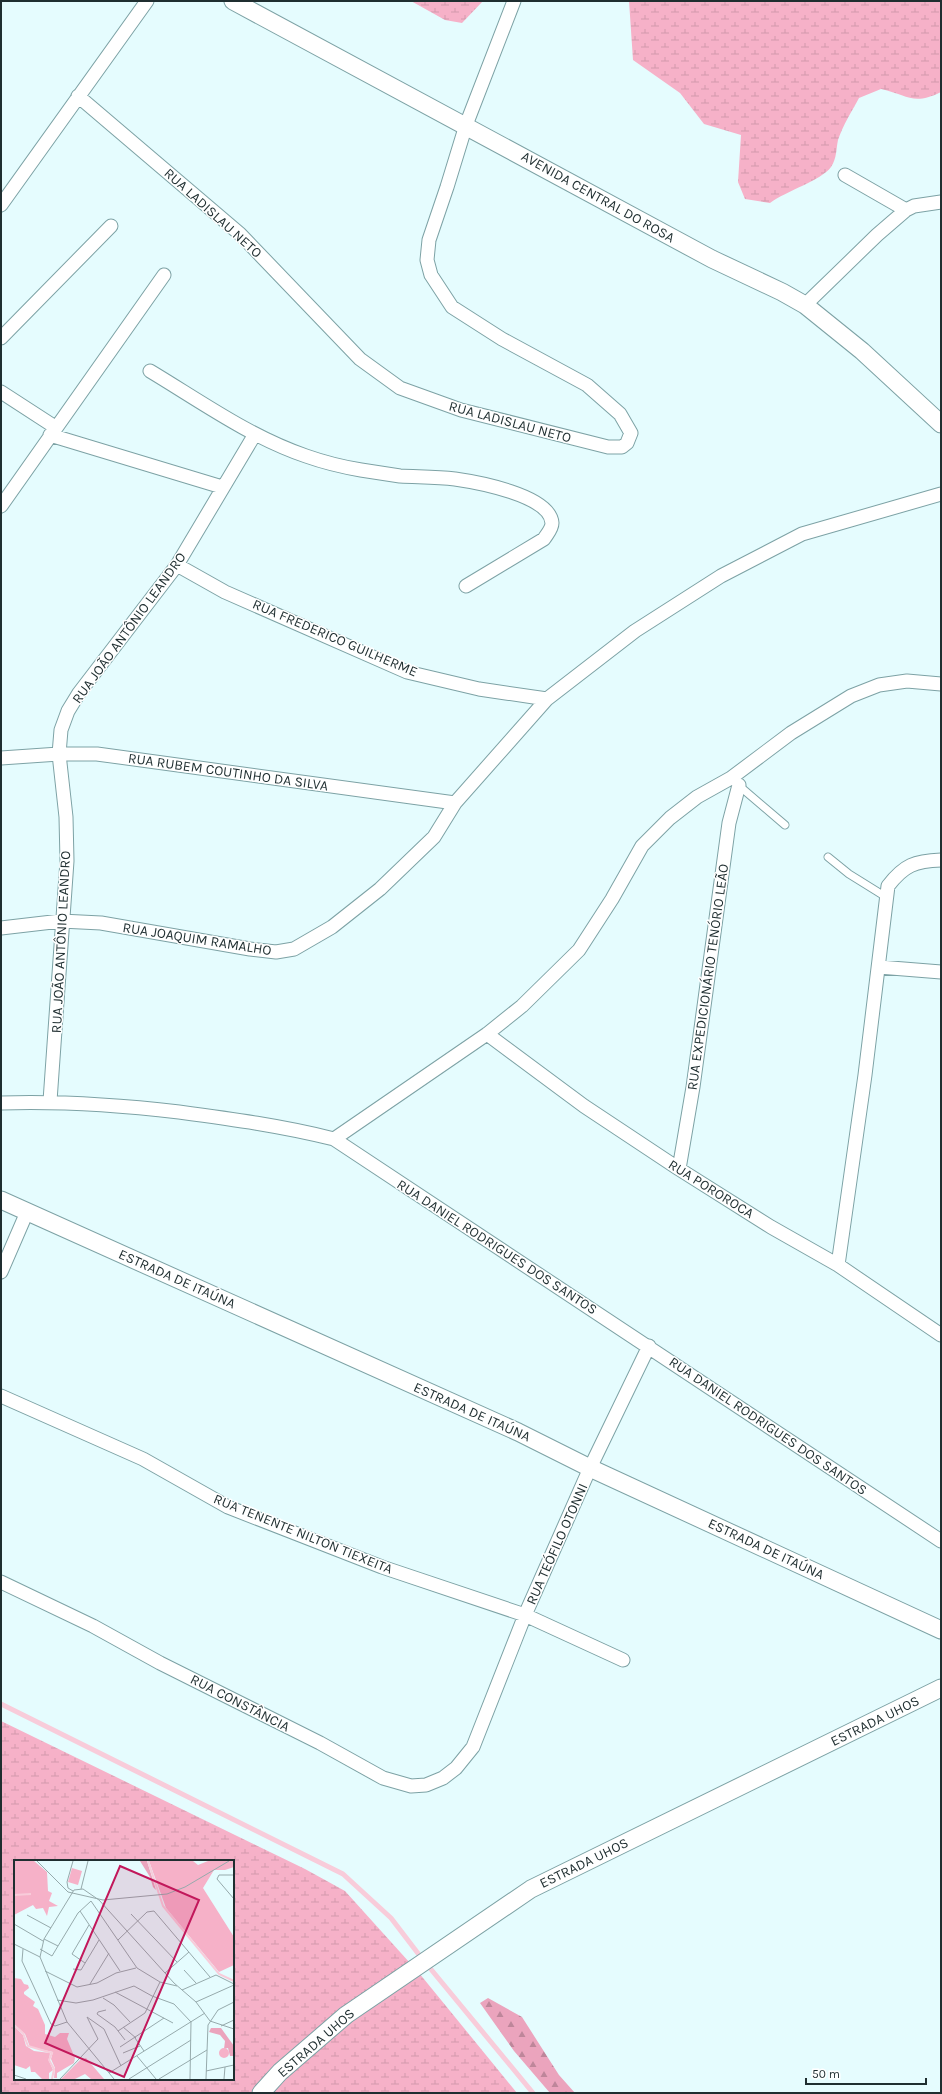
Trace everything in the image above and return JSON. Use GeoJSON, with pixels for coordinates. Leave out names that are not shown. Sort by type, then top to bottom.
{"type":"FeatureCollection","features":[{"type":"Feature","properties":{"kind":"street"},"geometry":{"type":"LineString","coordinates":[[1,205],[147,1]]}},
{"type":"Feature","properties":{"kind":"street","name":"AVENIDA CENTRAL DO ROSA"},"geometry":{"type":"LineString","coordinates":[[233,1],[466,125],[712,259],[782,292],[805,305],[862,351],[941,424]]}},
{"type":"Feature","properties":{"kind":"street"},"geometry":{"type":"LineString","coordinates":[[466,125],[514,1]]}},
{"type":"Feature","properties":{"kind":"street","name":"RUA LADISLAU NETO"},"geometry":{"type":"LineString","coordinates":[[78,96],[240,234],[360,359],[400,388],[461,410],[608,448],[622,447],[628,443],[631,433],[620,414],[587,386],[502,339],[452,307],[431,275],[427,260],[429,240],[466,125]]}},
{"type":"Feature","properties":{"kind":"street"},"geometry":{"type":"LineString","coordinates":[[845,175],[906,210]]}},
{"type":"Feature","properties":{"kind":"street"},"geometry":{"type":"LineString","coordinates":[[805,305],[877,234],[906,210],[914,206],[941,202]]}},
{"type":"Feature","properties":{"kind":"street"},"geometry":{"type":"LineString","coordinates":[[1,338],[110,226]]}},
{"type":"Feature","properties":{"kind":"street"},"geometry":{"type":"LineString","coordinates":[[1,506],[164,275]]}},
{"type":"Feature","properties":{"kind":"street"},"geometry":{"type":"LineString","coordinates":[[150,371],[255,434],[306,456],[359,470],[400,476],[455,479],[526,497],[540,505],[550,517],[552,524],[550,531],[544,539],[466,586]]}},
{"type":"Feature","properties":{"kind":"street"},"geometry":{"type":"LineString","coordinates":[[1,392],[53,431],[222,487]]}},
{"type":"Feature","properties":{"kind":"street","name":"RUA JOÃO ANTÔNIO LEANDRO"},"geometry":{"type":"LineString","coordinates":[[50,1101],[56,1036],[61,921],[67,861],[59,754],[61,730],[68,711],[79,693],[177,565],[222,487],[255,434]]}},
{"type":"Feature","properties":{"kind":"street","name":"RUA JOAQUIM RAMALHO"},"geometry":{"type":"LineString","coordinates":[[1,928],[61,921],[101,923],[250,949],[276,952],[294,949],[332,927],[380,889],[434,837],[455,803],[547,699],[635,631],[722,576],[788,541],[816,530],[941,494]]}},
{"type":"Feature","properties":{"kind":"street","name":"RUA FREDERICO GUILHERME"},"geometry":{"type":"LineString","coordinates":[[177,565],[226,592],[407,672],[479,689],[547,699]]}},
{"type":"Feature","properties":{"kind":"street"},"geometry":{"type":"LineString","coordinates":[[334,1139],[487,1034],[522,1006],[579,950],[608,906],[642,846],[670,818],[697,797],[735,782],[791,733],[851,696],[879,685],[907,680],[941,684]]}},
{"type":"Feature","properties":{"kind":"street","name":"RUA RUBEM COUTINHO DA SILVA"},"geometry":{"type":"LineString","coordinates":[[1,758],[59,754],[97,754],[455,803]]}},
{"type":"Feature","properties":{"kind":"street","name":"RUA EXPEDICIONÁRIO TENÓRIO LEÃO"},"geometry":{"type":"LineString","coordinates":[[679,1169],[693,1087],[735,782]]}},
{"type":"Feature","properties":{"kind":"street"},"geometry":{"type":"LineString","coordinates":[[838,1265],[850,1193],[888,886],[907,866],[923,860],[941,860]]}},
{"type":"Feature","properties":{"kind":"street"},"geometry":{"type":"LineString","coordinates":[[879,967],[941,972]]}},
{"type":"Feature","properties":{"kind":"street","name":"RUA POROROCA"},"geometry":{"type":"LineString","coordinates":[[487,1034],[584,1106],[679,1169],[771,1227],[838,1265],[941,1335]]}},
{"type":"Feature","properties":{"kind":"street","name":"RUA DANIEL RODRIGUES DOS SANTOS"},"geometry":{"type":"LineString","coordinates":[[1,1103],[50,1101],[107,1104],[206,1116],[302,1131],[334,1139],[495,1247],[649,1346],[941,1541]]}},
{"type":"Feature","properties":{"kind":"street","name":"ESTRADA DE ITAÚNA"},"geometry":{"type":"LineString","coordinates":[[1,1200],[518,1432],[590,1468],[941,1630]]}},
{"type":"Feature","properties":{"kind":"street"},"geometry":{"type":"LineString","coordinates":[[1,1272],[27,1212]]}},
{"type":"Feature","properties":{"kind":"street","name":"RUA TEÓFILO OTONNI"},"geometry":{"type":"LineString","coordinates":[[473,1747],[525,1616],[590,1468],[649,1346]]}},
{"type":"Feature","properties":{"kind":"street","name":"RUA TENENTE NILTON TIEXEITA"},"geometry":{"type":"LineString","coordinates":[[1,1396],[143,1459],[228,1507],[382,1567],[525,1616],[623,1660]]}},
{"type":"Feature","properties":{"kind":"street","name":"RUA CONSTÂNCIA"},"geometry":{"type":"LineString","coordinates":[[1,1582],[92,1626],[160,1663],[320,1743],[383,1778],[411,1786],[426,1785],[443,1778],[456,1768],[473,1747]]}},
{"type":"Feature","properties":{"kind":"street","name":"ESTRADA UHOS"},"geometry":{"type":"LineString","coordinates":[[261,2093],[280,2072],[346,2015],[446,1945],[531,1889],[941,1688]]}},
{"type":"Feature","properties":{"kind":"lane"},"geometry":{"type":"LineString","coordinates":[[735,782],[785,825]]}},
{"type":"Feature","properties":{"kind":"lane"},"geometry":{"type":"LineString","coordinates":[[828,856],[849,874],[886,897]]}},
{"type":"Feature","properties":{"kind":"green space"},"geometry":{"type":"Polygon","coordinates":[[[411,1],[483,1],[462,23],[445,20],[411,1]]]}},
{"type":"Feature","properties":{"kind":"green space"},"geometry":{"type":"Polygon","coordinates":[[[629,1],[941,1],[941,92],[917,99],[881,89],[859,98],[842,129],[834,160],[831,167],[826,172],[770,203],[745,199],[738,182],[741,135],[704,124],[680,93],[633,60],[629,1]]]}},
{"type":"Feature","properties":{"kind":"green space"},"geometry":{"type":"Polygon","coordinates":[[[1,1721],[305,1869],[345,1891],[419,1973],[517,2093],[1,2093],[1,1721]]]}},
{"type":"Feature","properties":{"kind":"green space"},"geometry":{"type":"Polygon","coordinates":[[[488,1998],[522,2017],[559,2075],[575,2093],[550,2093],[514,2051],[480,2003],[488,1998]]]}},
{"type":"Feature","properties":{"kind":"waterway"},"geometry":{"type":"LineString","coordinates":[[1,1704],[343,1874],[391,1918],[420,1956],[533,2093]]}}]}
